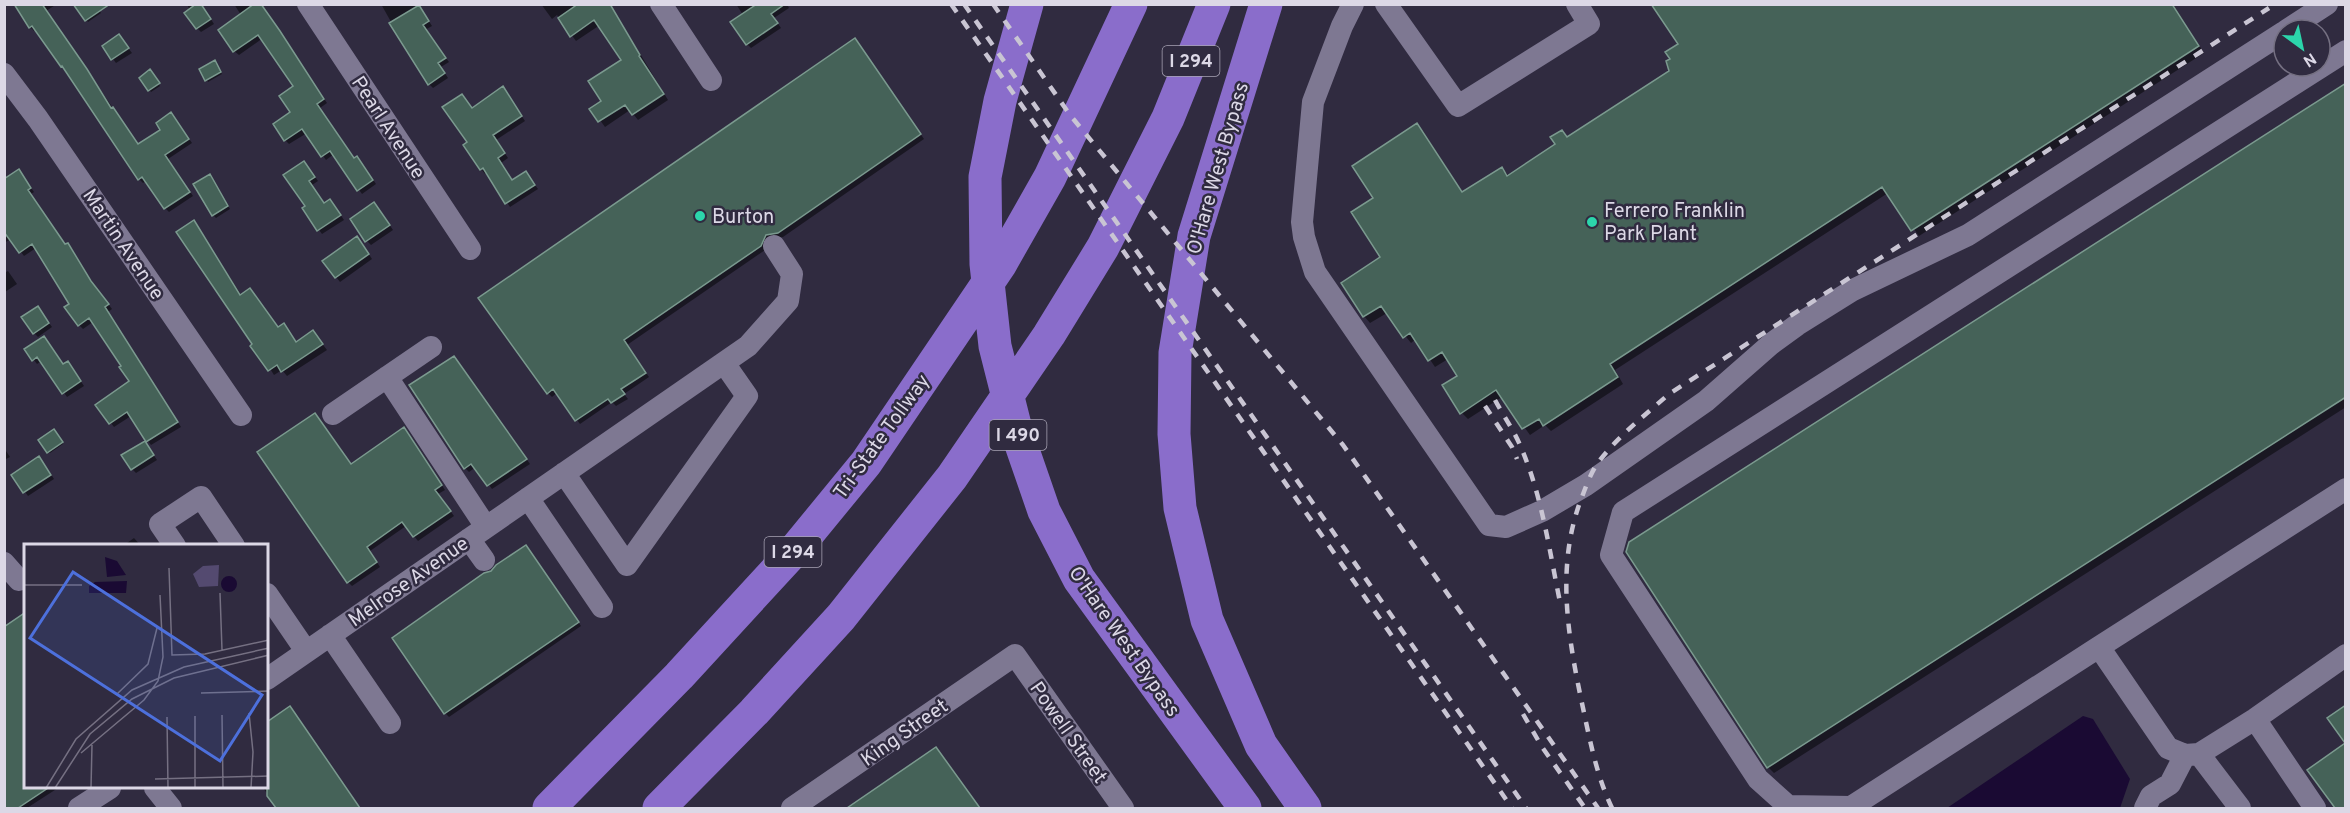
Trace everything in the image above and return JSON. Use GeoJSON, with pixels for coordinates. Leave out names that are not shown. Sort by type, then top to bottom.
{"type":"FeatureCollection","features":[{"type":"Feature","properties":{"kind":"highway","name":"O'Hare West Bypass"},"geometry":{"type":"LineString","coordinates":[[1028,4],[1000,101],[985,177],[986,264],[995,346],[1017,433],[1044,511],[1079,579],[1245,808]]}},
{"type":"Feature","properties":{"kind":"highway","name":"Tri-State Tollway"},"geometry":{"type":"LineString","coordinates":[[549,808],[679,676],[793,552],[866,463],[1000,265],[1050,177],[1131,4]]}},
{"type":"Feature","properties":{"kind":"highway","name":"I 294"},"geometry":{"type":"LineString","coordinates":[[659,808],[754,712],[841,617],[952,477],[1049,335],[1103,247],[1168,118],[1214,4]]}},
{"type":"Feature","properties":{"kind":"highway","name":"O'Hare West Bypass"},"geometry":{"type":"LineString","coordinates":[[1266,4],[1194,236],[1174,353],[1174,434],[1180,508],[1204,609],[1224,662],[1261,745],[1305,808]]}},
{"type":"Feature","properties":{"kind":"street","name":"Pearl Avenue"},"geometry":{"type":"LineString","coordinates":[[308,4],[470,249]]}},
{"type":"Feature","properties":{"kind":"street"},"geometry":{"type":"LineString","coordinates":[[662,4],[711,80]]}},
{"type":"Feature","properties":{"kind":"street"},"geometry":{"type":"LineString","coordinates":[[1353,4],[1342,26],[1313,102],[1302,222],[1304,237],[1316,272],[1489,525],[1499,527],[1506,527],[1542,510],[1586,485],[1638,450],[1706,401],[1771,344],[1797,325],[1853,290],[1968,235],[2272,40]]}},
{"type":"Feature","properties":{"kind":"street"},"geometry":{"type":"LineString","coordinates":[[1386,4],[1458,106],[1589,24],[1577,4]]}},
{"type":"Feature","properties":{"kind":"street"},"geometry":{"type":"LineString","coordinates":[[2306,18],[2327,4]]}},
{"type":"Feature","properties":{"kind":"street"},"geometry":{"type":"LineString","coordinates":[[2346,51],[1623,512],[1611,555],[1758,779],[1788,806],[1851,807],[2346,489]]}},
{"type":"Feature","properties":{"kind":"street","name":"Martin Avenue"},"geometry":{"type":"LineString","coordinates":[[4,74],[39,119],[241,415]]}},
{"type":"Feature","properties":{"kind":"street","name":"Melrose Avenue"},"geometry":{"type":"LineString","coordinates":[[268,678],[748,346],[788,301],[792,274],[774,246]]}},
{"type":"Feature","properties":{"kind":"street"},"geometry":{"type":"LineString","coordinates":[[333,414],[431,347]]}},
{"type":"Feature","properties":{"kind":"street"},"geometry":{"type":"LineString","coordinates":[[556,479],[627,565],[747,396],[724,363]]}},
{"type":"Feature","properties":{"kind":"street"},"geometry":{"type":"LineString","coordinates":[[387,377],[478,533],[484,560]]}},
{"type":"Feature","properties":{"kind":"street"},"geometry":{"type":"LineString","coordinates":[[174,544],[160,524],[201,497],[233,544]]}},
{"type":"Feature","properties":{"kind":"street"},"geometry":{"type":"LineString","coordinates":[[528,498],[602,607]]}},
{"type":"Feature","properties":{"kind":"street"},"geometry":{"type":"LineString","coordinates":[[268,595],[306,651]]}},
{"type":"Feature","properties":{"kind":"street"},"geometry":{"type":"LineString","coordinates":[[330,635],[390,723]]}},
{"type":"Feature","properties":{"kind":"street"},"geometry":{"type":"LineString","coordinates":[[2099,647],[2168,748],[2192,754],[2240,808]]}},
{"type":"Feature","properties":{"kind":"street","name":"King Street"},"geometry":{"type":"LineString","coordinates":[[792,808],[1015,655]]}},
{"type":"Feature","properties":{"kind":"street","name":"Powell Street"},"geometry":{"type":"LineString","coordinates":[[1015,655],[1123,808]]}},
{"type":"Feature","properties":{"kind":"street"},"geometry":{"type":"LineString","coordinates":[[2145,808],[2151,796],[2170,784],[2192,754],[2255,719],[2346,655]]}},
{"type":"Feature","properties":{"kind":"street"},"geometry":{"type":"LineString","coordinates":[[2255,719],[2315,808]]}},
{"type":"Feature","properties":{"kind":"street"},"geometry":{"type":"LineString","coordinates":[[79,808],[108,789]]}},
{"type":"Feature","properties":{"kind":"street"},"geometry":{"type":"LineString","coordinates":[[156,789],[171,808]]}},
{"type":"Feature","properties":{"kind":"shaded area"},"geometry":{"type":"Polygon","coordinates":[[[2083,716],[2093,719],[2130,779],[2120,808],[1947,808],[2083,716]]]}},
{"type":"Feature","properties":{"kind":"building"},"geometry":{"type":"Polygon","coordinates":[[[14,4],[42,4],[111,108],[113,107],[138,144],[160,130],[156,123],[171,112],[189,139],[165,155],[190,192],[164,209],[142,177],[138,180],[62,66],[32,26],[29,28],[14,4]]]}},
{"type":"Feature","properties":{"kind":"building"},"geometry":{"type":"Polygon","coordinates":[[[73,4],[110,4],[85,21],[73,4]]]}},
{"type":"Feature","properties":{"kind":"building"},"geometry":{"type":"Polygon","coordinates":[[[196,4],[201,4],[211,19],[196,29],[184,13],[196,4]]]}},
{"type":"Feature","properties":{"kind":"building"},"geometry":{"type":"Polygon","coordinates":[[[254,4],[261,4],[280,31],[324,99],[317,104],[354,158],[357,156],[373,180],[357,191],[330,151],[321,157],[302,129],[284,141],[273,124],[290,112],[279,96],[293,86],[258,35],[233,52],[218,30],[254,4]]]}},
{"type":"Feature","properties":{"kind":"building"},"geometry":{"type":"Polygon","coordinates":[[[578,4],[610,4],[639,56],[664,94],[632,115],[625,105],[598,122],[589,109],[601,101],[588,81],[621,60],[594,20],[570,37],[558,18],[578,4]]]}},
{"type":"Feature","properties":{"kind":"building"},"geometry":{"type":"Polygon","coordinates":[[[757,4],[785,4],[771,14],[778,23],[746,45],[730,22],[757,4]]]}},
{"type":"Feature","properties":{"kind":"building","name":"Ferrero Franklin Park Plant"},"geometry":{"type":"Polygon","coordinates":[[[1651,4],[2172,4],[2199,46],[1911,231],[1882,187],[1610,364],[1618,377],[1543,426],[1539,419],[1522,429],[1496,390],[1460,414],[1442,385],[1457,376],[1442,352],[1428,361],[1410,333],[1403,338],[1381,306],[1363,317],[1341,283],[1380,257],[1351,212],[1373,198],[1352,166],[1417,123],[1462,192],[1502,167],[1507,176],[1555,144],[1550,137],[1562,130],[1567,137],[1669,71],[1666,61],[1670,59],[1665,52],[1678,44],[1651,4]]]}},
{"type":"Feature","properties":{"kind":"building"},"geometry":{"type":"Polygon","coordinates":[[[419,5],[429,21],[423,25],[446,58],[438,63],[445,73],[428,85],[389,23],[419,5]]]}},
{"type":"Feature","properties":{"kind":"building"},"geometry":{"type":"Polygon","coordinates":[[[119,34],[129,48],[111,60],[102,46],[119,34]]]}},
{"type":"Feature","properties":{"kind":"building","name":"Burton"},"geometry":{"type":"Polygon","coordinates":[[[855,38],[921,134],[778,233],[766,235],[761,246],[624,340],[646,373],[621,389],[625,394],[611,403],[608,399],[575,421],[553,389],[547,394],[478,298],[855,38]]]}},
{"type":"Feature","properties":{"kind":"building"},"geometry":{"type":"Polygon","coordinates":[[[215,60],[221,72],[205,81],[199,69],[215,60]]]}},
{"type":"Feature","properties":{"kind":"building"},"geometry":{"type":"Polygon","coordinates":[[[150,69],[160,83],[148,91],[139,78],[150,69]]]}},
{"type":"Feature","properties":{"kind":"building"},"geometry":{"type":"Polygon","coordinates":[[[2346,83],[2346,397],[1767,768],[1626,552],[1629,542],[2346,83]]]}},
{"type":"Feature","properties":{"kind":"building"},"geometry":{"type":"Polygon","coordinates":[[[503,86],[522,116],[493,135],[505,153],[498,158],[512,180],[526,171],[535,185],[505,204],[483,168],[480,170],[463,145],[467,142],[442,107],[462,94],[472,108],[503,86]]]}},
{"type":"Feature","properties":{"kind":"building"},"geometry":{"type":"Polygon","coordinates":[[[304,161],[315,177],[309,181],[324,203],[330,199],[341,215],[317,231],[302,208],[305,206],[283,175],[304,161]]]}},
{"type":"Feature","properties":{"kind":"building"},"geometry":{"type":"Polygon","coordinates":[[[19,169],[31,188],[28,190],[65,244],[68,243],[91,281],[109,304],[105,307],[178,422],[146,442],[127,412],[109,424],[95,405],[129,381],[89,318],[78,326],[64,307],[69,304],[32,244],[19,253],[4,232],[4,179],[19,169]]]}},
{"type":"Feature","properties":{"kind":"building"},"geometry":{"type":"Polygon","coordinates":[[[210,174],[228,206],[212,216],[193,184],[210,174]]]}},
{"type":"Feature","properties":{"kind":"building"},"geometry":{"type":"Polygon","coordinates":[[[374,202],[390,225],[365,242],[350,219],[374,202]]]}},
{"type":"Feature","properties":{"kind":"building"},"geometry":{"type":"Polygon","coordinates":[[[194,220],[240,295],[250,288],[278,327],[284,323],[296,342],[313,330],[323,344],[281,372],[277,365],[268,371],[176,232],[194,220]]]}},
{"type":"Feature","properties":{"kind":"building"},"geometry":{"type":"Polygon","coordinates":[[[357,236],[369,254],[335,278],[322,261],[357,236]]]}},
{"type":"Feature","properties":{"kind":"building"},"geometry":{"type":"Polygon","coordinates":[[[38,306],[49,323],[33,334],[21,317],[38,306]]]}},
{"type":"Feature","properties":{"kind":"building"},"geometry":{"type":"Polygon","coordinates":[[[44,336],[63,364],[68,361],[81,381],[62,394],[37,357],[32,361],[24,349],[44,336]]]}},
{"type":"Feature","properties":{"kind":"building"},"geometry":{"type":"Polygon","coordinates":[[[454,356],[527,459],[487,486],[471,464],[464,469],[409,385],[454,356]]]}},
{"type":"Feature","properties":{"kind":"building"},"geometry":{"type":"Polygon","coordinates":[[[315,413],[351,464],[404,427],[442,485],[435,490],[451,511],[413,537],[402,522],[367,547],[377,562],[347,583],[257,452],[315,413]]]}},
{"type":"Feature","properties":{"kind":"building"},"geometry":{"type":"Polygon","coordinates":[[[54,429],[63,442],[47,453],[38,440],[54,429]]]}},
{"type":"Feature","properties":{"kind":"building"},"geometry":{"type":"Polygon","coordinates":[[[145,441],[154,455],[131,470],[121,455],[145,441]]]}},
{"type":"Feature","properties":{"kind":"building"},"geometry":{"type":"Polygon","coordinates":[[[39,456],[51,475],[23,493],[11,475],[39,456]]]}},
{"type":"Feature","properties":{"kind":"building"},"geometry":{"type":"Polygon","coordinates":[[[526,545],[579,622],[444,714],[392,638],[526,545]]]}},
{"type":"Feature","properties":{"kind":"building"},"geometry":{"type":"Polygon","coordinates":[[[24,613],[24,789],[46,789],[18,808],[4,808],[4,627],[24,613]]]}},
{"type":"Feature","properties":{"kind":"building"},"geometry":{"type":"Polygon","coordinates":[[[2346,705],[2346,808],[2335,808],[2307,770],[2345,743],[2327,718],[2346,705]]]}},
{"type":"Feature","properties":{"kind":"building"},"geometry":{"type":"Polygon","coordinates":[[[290,706],[360,808],[276,808],[267,796],[268,721],[290,706]]]}},
{"type":"Feature","properties":{"kind":"building"},"geometry":{"type":"Polygon","coordinates":[[[936,747],[980,808],[847,808],[936,747]]]}},
{"type":"Feature","properties":{"kind":"railway"},"geometry":{"type":"LineString","coordinates":[[951,4],[1512,808]]}},
{"type":"Feature","properties":{"kind":"railway"},"geometry":{"type":"LineString","coordinates":[[964,4],[1526,808]]}},
{"type":"Feature","properties":{"kind":"railway"},"geometry":{"type":"LineString","coordinates":[[993,4],[1070,115],[1343,445],[1598,808]]}},
{"type":"Feature","properties":{"kind":"railway"},"geometry":{"type":"LineString","coordinates":[[1612,808],[1598,771],[1588,733],[1569,628],[1566,575],[1574,523],[1582,497],[1591,475],[1605,454],[1631,427],[1669,394],[2269,8]]}},
{"type":"Feature","properties":{"kind":"railway"},"geometry":{"type":"LineString","coordinates":[[1495,400],[1528,464],[1544,522],[1560,602]]}},
{"type":"Feature","properties":{"kind":"railway"},"geometry":{"type":"LineString","coordinates":[[1485,406],[1512,447],[1517,459]]}},
{"type":"Feature","properties":{"kind":"railway"},"geometry":{"type":"LineString","coordinates":[[1523,714],[1542,747],[1585,808]]}},
{"type":"Feature","properties":{"kind":"place","name":"Burton"},"geometry":{"type":"Point","coordinates":[700,216]}},
{"type":"Feature","properties":{"kind":"place","name":"Ferrero Franklin Park Plant"},"geometry":{"type":"Point","coordinates":[1592,222]}}]}
